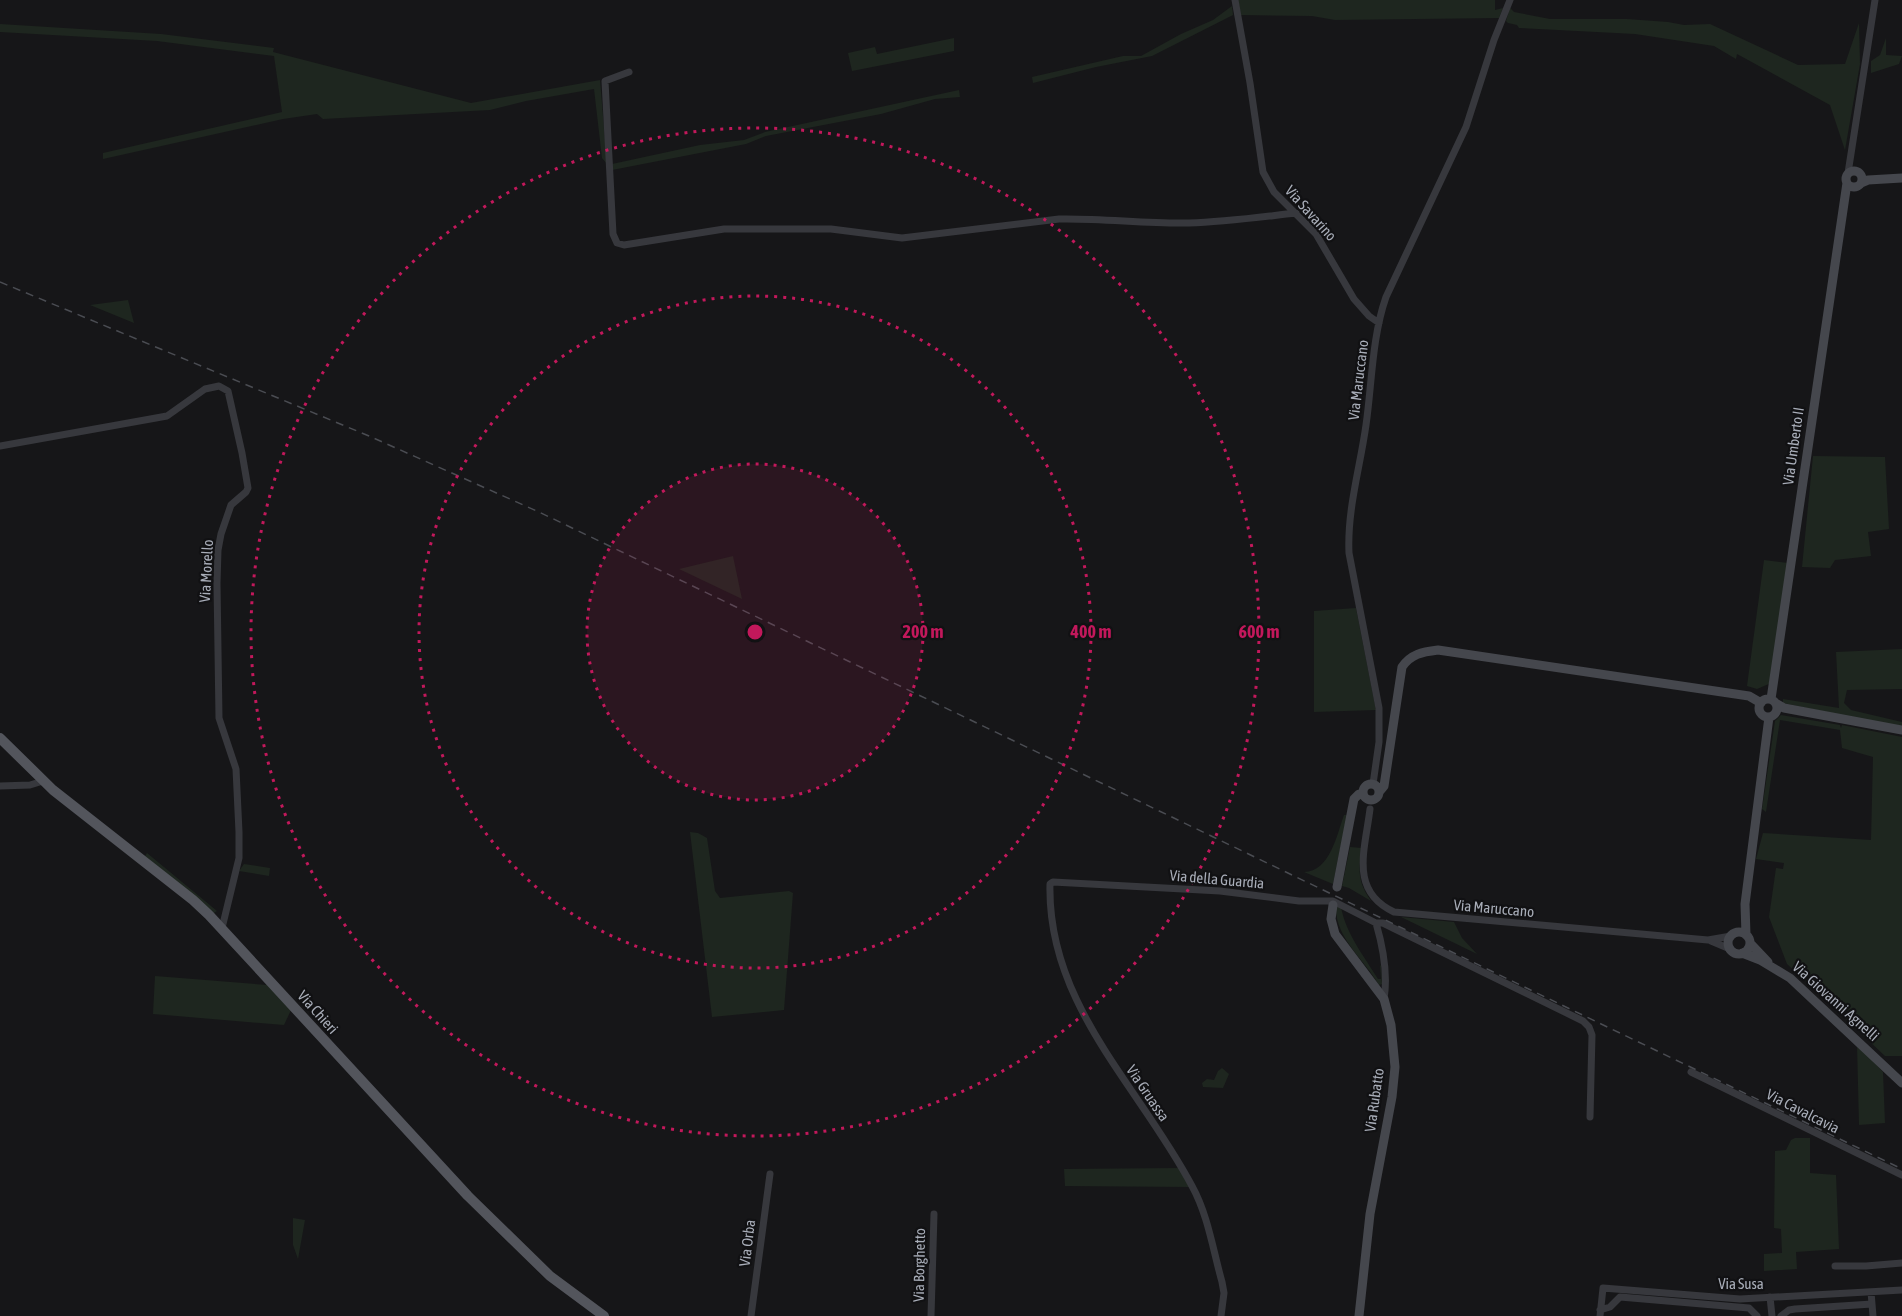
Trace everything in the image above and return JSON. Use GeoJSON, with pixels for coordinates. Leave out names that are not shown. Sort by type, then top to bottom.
{"type":"FeatureCollection","features":[{"type":"Feature","properties":{"kind":"main road","name":"Via Chieri"},"geometry":{"type":"LineString","coordinates":[[0,738],[43,781],[193,900],[222,928],[468,1197],[550,1276],[600,1315]]}},
{"type":"Feature","properties":{"kind":"street","name":"Via Savarino"},"geometry":{"type":"LineString","coordinates":[[1234,0],[1250,83],[1263,172],[1274,192],[1316,234],[1354,298],[1369,316],[1379,322]]}},
{"type":"Feature","properties":{"kind":"street","name":"Via Maruccano"},"geometry":{"type":"LineString","coordinates":[[1376,788],[1379,742],[1378,708],[1349,553],[1348,529],[1379,322],[1386,297],[1466,127],[1494,40],[1510,0]]}},
{"type":"Feature","properties":{"kind":"street","name":"Via Umberto II"},"geometry":{"type":"LineString","coordinates":[[1748,939],[1745,904],[1845,196],[1855,177],[1875,0]]}},
{"type":"Feature","properties":{"kind":"street"},"geometry":{"type":"LineString","coordinates":[[629,72],[604,81],[613,234],[617,243],[624,244],[724,229],[831,229],[902,238],[1059,219],[1188,223],[1296,213]]}},
{"type":"Feature","properties":{"kind":"street"},"geometry":{"type":"LineString","coordinates":[[1855,177],[1902,178]]}},
{"type":"Feature","properties":{"kind":"street","name":"Via Morello"},"geometry":{"type":"LineString","coordinates":[[0,446],[167,416],[205,389],[219,386],[228,391],[248,488],[231,506],[218,550],[219,718],[236,769],[239,832],[239,858],[222,928]]}},
{"type":"Feature","properties":{"kind":"street"},"geometry":{"type":"LineString","coordinates":[[1337,886],[1354,799],[1364,793],[1367,799],[1371,800],[1377,796],[1376,788],[1384,786],[1402,667],[1414,655],[1438,650],[1752,696],[1761,703]]}},
{"type":"Feature","properties":{"kind":"street"},"geometry":{"type":"LineString","coordinates":[[1773,708],[1761,714],[1761,703],[1767,699],[1773,708],[1784,711],[1902,732]]}},
{"type":"Feature","properties":{"kind":"street"},"geometry":{"type":"LineString","coordinates":[[0,786],[30,785],[43,781]]}},
{"type":"Feature","properties":{"kind":"street","name":"Via Maruccano"},"geometry":{"type":"LineString","coordinates":[[1370,810],[1363,878],[1367,891],[1375,901],[1394,912],[1708,940],[1730,949]]}},
{"type":"Feature","properties":{"kind":"street","name":"Via della Guardia"},"geometry":{"type":"LineString","coordinates":[[1050,884],[1053,882],[1191,889],[1299,901],[1332,901],[1376,923],[1393,927],[1583,1021],[1589,1027],[1592,1035],[1590,1117]]}},
{"type":"Feature","properties":{"kind":"street","name":"Via Gruassa"},"geometry":{"type":"LineString","coordinates":[[1050,884],[1058,956],[1075,998],[1111,1061],[1184,1171],[1203,1208],[1224,1293],[1221,1316]]}},
{"type":"Feature","properties":{"kind":"street","name":"Via Umberto II"},"geometry":{"type":"LineString","coordinates":[[1733,934],[1745,904]]}},
{"type":"Feature","properties":{"kind":"street","name":"Via Rubatto"},"geometry":{"type":"LineString","coordinates":[[1333,905],[1331,919],[1335,934],[1384,999],[1391,1025],[1395,1077],[1370,1214],[1359,1316]]}},
{"type":"Feature","properties":{"kind":"street"},"geometry":{"type":"LineString","coordinates":[[1376,923],[1385,974],[1384,999]]}},
{"type":"Feature","properties":{"kind":"street"},"geometry":{"type":"LineString","coordinates":[[1733,934],[1748,939],[1747,950],[1742,953],[1730,949],[1728,941],[1733,934]]}},
{"type":"Feature","properties":{"kind":"street","name":"Via Maruccano"},"geometry":{"type":"LineString","coordinates":[[1708,940],[1733,934]]}},
{"type":"Feature","properties":{"kind":"street","name":"Via Giovanni Agnelli"},"geometry":{"type":"LineString","coordinates":[[1748,939],[1774,968]]}},
{"type":"Feature","properties":{"kind":"street","name":"Via Giovanni Agnelli"},"geometry":{"type":"LineString","coordinates":[[1742,953],[1760,960],[1790,978],[1902,1083]]}},
{"type":"Feature","properties":{"kind":"street","name":"Via Cavalcavia"},"geometry":{"type":"LineString","coordinates":[[1691,1071],[1902,1175]]}},
{"type":"Feature","properties":{"kind":"street","name":"Via Orba"},"geometry":{"type":"LineString","coordinates":[[751,1316],[770,1174]]}},
{"type":"Feature","properties":{"kind":"street","name":"Via Borghetto"},"geometry":{"type":"LineString","coordinates":[[931,1316],[934,1214]]}},
{"type":"Feature","properties":{"kind":"street"},"geometry":{"type":"LineString","coordinates":[[1835,1266],[1902,1263]]}},
{"type":"Feature","properties":{"kind":"street","name":"Via Susa"},"geometry":{"type":"LineString","coordinates":[[1600,1313],[1603,1288],[1740,1299],[1902,1290]]}},
{"type":"Feature","properties":{"kind":"street"},"geometry":{"type":"LineString","coordinates":[[1871,1292],[1873,1316]]}},
{"type":"Feature","properties":{"kind":"street","name":"Via Susa"},"geometry":{"type":"LineString","coordinates":[[1600,1313],[1620,1297],[1749,1308],[1757,1316]]}},
{"type":"Feature","properties":{"kind":"street"},"geometry":{"type":"LineString","coordinates":[[1770,1297],[1772,1316]]}},
{"type":"Feature","properties":{"kind":"street"},"geometry":{"type":"LineString","coordinates":[[1781,1316],[1795,1309],[1872,1304]]}},
{"type":"Feature","properties":{"kind":"shaded area"},"geometry":{"type":"Polygon","coordinates":[[[1238,0],[1495,0],[1495,10],[1503,8],[1499,18],[1335,20],[1312,16],[1241,15],[1238,0]]]}},
{"type":"Feature","properties":{"kind":"shaded area"},"geometry":{"type":"Polygon","coordinates":[[[1232,6],[1233,15],[1152,56],[1033,83],[1032,77],[1123,56],[1141,56],[1213,20],[1232,6]]]}},
{"type":"Feature","properties":{"kind":"shaded area"},"geometry":{"type":"Polygon","coordinates":[[[1510,8],[1514,12],[1550,19],[1627,19],[1684,25],[1710,24],[1798,65],[1845,64],[1859,23],[1860,64],[1845,150],[1830,105],[1737,54],[1736,59],[1714,46],[1635,34],[1519,28],[1506,21],[1510,8]]]}},
{"type":"Feature","properties":{"kind":"shaded area"},"geometry":{"type":"Polygon","coordinates":[[[0,24],[161,34],[274,48],[273,52],[471,103],[600,80],[607,164],[602,158],[594,89],[490,110],[323,119],[317,114],[283,119],[103,159],[103,153],[282,112],[274,56],[157,41],[0,32],[0,24]]]}},
{"type":"Feature","properties":{"kind":"shaded area"},"geometry":{"type":"Polygon","coordinates":[[[954,38],[954,51],[852,71],[848,53],[875,47],[877,54],[954,38]]]}},
{"type":"Feature","properties":{"kind":"shaded area"},"geometry":{"type":"Polygon","coordinates":[[[1886,38],[1886,55],[1902,56],[1899,64],[1871,73],[1871,61],[1880,55],[1886,38]]]}},
{"type":"Feature","properties":{"kind":"shaded area"},"geometry":{"type":"Polygon","coordinates":[[[959,90],[960,97],[935,99],[881,114],[766,136],[746,144],[612,170],[612,164],[700,145],[744,140],[765,132],[959,90]]]}},
{"type":"Feature","properties":{"kind":"shaded area"},"geometry":{"type":"Polygon","coordinates":[[[128,300],[134,323],[90,305],[128,300]]]}},
{"type":"Feature","properties":{"kind":"shaded area"},"geometry":{"type":"Polygon","coordinates":[[[1813,456],[1885,457],[1889,529],[1868,532],[1871,556],[1835,560],[1830,568],[1802,567],[1813,456]]]}},
{"type":"Feature","properties":{"kind":"shaded area"},"geometry":{"type":"Polygon","coordinates":[[[733,556],[742,599],[679,569],[733,556]]]}},
{"type":"Feature","properties":{"kind":"shaded area"},"geometry":{"type":"Polygon","coordinates":[[[1764,560],[1788,563],[1771,683],[1757,689],[1747,686],[1764,560]]]}},
{"type":"Feature","properties":{"kind":"shaded area"},"geometry":{"type":"Polygon","coordinates":[[[1356,608],[1376,710],[1314,712],[1314,611],[1356,608]]]}},
{"type":"Feature","properties":{"kind":"shaded area"},"geometry":{"type":"Polygon","coordinates":[[[1902,649],[1902,689],[1847,690],[1844,703],[1851,710],[1902,722],[1902,728],[1783,703],[1783,699],[1839,708],[1836,652],[1902,649]]]}},
{"type":"Feature","properties":{"kind":"shaded area"},"geometry":{"type":"Polygon","coordinates":[[[1781,715],[1840,725],[1841,728],[1842,725],[1902,737],[1902,1056],[1885,1056],[1787,964],[1769,917],[1776,868],[1783,869],[1784,863],[1756,859],[1763,833],[1871,840],[1873,757],[1842,748],[1840,730],[1780,720],[1766,812],[1762,809],[1775,721],[1781,715]]]}},
{"type":"Feature","properties":{"kind":"shaded area"},"geometry":{"type":"Polygon","coordinates":[[[1344,815],[1347,815],[1333,884],[1304,872],[1320,866],[1326,859],[1344,815]]]}},
{"type":"Feature","properties":{"kind":"shaded area"},"geometry":{"type":"Polygon","coordinates":[[[690,832],[707,838],[715,891],[720,898],[789,891],[793,893],[784,1010],[712,1017],[690,832]]]}},
{"type":"Feature","properties":{"kind":"shaded area"},"geometry":{"type":"Polygon","coordinates":[[[1350,847],[1361,848],[1360,876],[1363,888],[1371,901],[1342,886],[1350,847]]]}},
{"type":"Feature","properties":{"kind":"shaded area"},"geometry":{"type":"Polygon","coordinates":[[[147,853],[217,911],[214,913],[145,856],[147,853]]]}},
{"type":"Feature","properties":{"kind":"shaded area"},"geometry":{"type":"Polygon","coordinates":[[[244,864],[270,868],[269,876],[239,871],[244,864]]]}},
{"type":"Feature","properties":{"kind":"shaded area"},"geometry":{"type":"Polygon","coordinates":[[[1336,905],[1341,907],[1351,936],[1378,979],[1381,979],[1381,966],[1382,984],[1379,985],[1345,938],[1337,917],[1336,905]]]}},
{"type":"Feature","properties":{"kind":"shaded area"},"geometry":{"type":"Polygon","coordinates":[[[1401,917],[1454,922],[1462,938],[1477,954],[1401,917]]]}},
{"type":"Feature","properties":{"kind":"shaded area"},"geometry":{"type":"Polygon","coordinates":[[[155,976],[267,985],[291,1010],[284,1025],[153,1014],[155,976]]]}},
{"type":"Feature","properties":{"kind":"shaded area"},"geometry":{"type":"Polygon","coordinates":[[[1857,1044],[1883,1072],[1885,1123],[1859,1125],[1857,1044]]]}},
{"type":"Feature","properties":{"kind":"shaded area"},"geometry":{"type":"Polygon","coordinates":[[[1222,1068],[1229,1074],[1223,1088],[1203,1087],[1202,1083],[1207,1079],[1214,1080],[1222,1068]]]}},
{"type":"Feature","properties":{"kind":"shaded area"},"geometry":{"type":"Polygon","coordinates":[[[1810,1138],[1810,1173],[1836,1175],[1839,1249],[1796,1252],[1797,1269],[1764,1271],[1764,1254],[1782,1253],[1781,1229],[1774,1228],[1775,1151],[1786,1150],[1791,1140],[1810,1138]]]}},
{"type":"Feature","properties":{"kind":"shaded area"},"geometry":{"type":"Polygon","coordinates":[[[1180,1168],[1191,1187],[1065,1186],[1064,1169],[1180,1168]]]}},
{"type":"Feature","properties":{"kind":"shaded area"},"geometry":{"type":"Polygon","coordinates":[[[293,1218],[305,1220],[298,1259],[293,1245],[293,1218]]]}},
{"type":"Feature","properties":{"kind":"railway"},"geometry":{"type":"LineString","coordinates":[[0,282],[369,436],[539,512],[1902,1169]]}}]}
